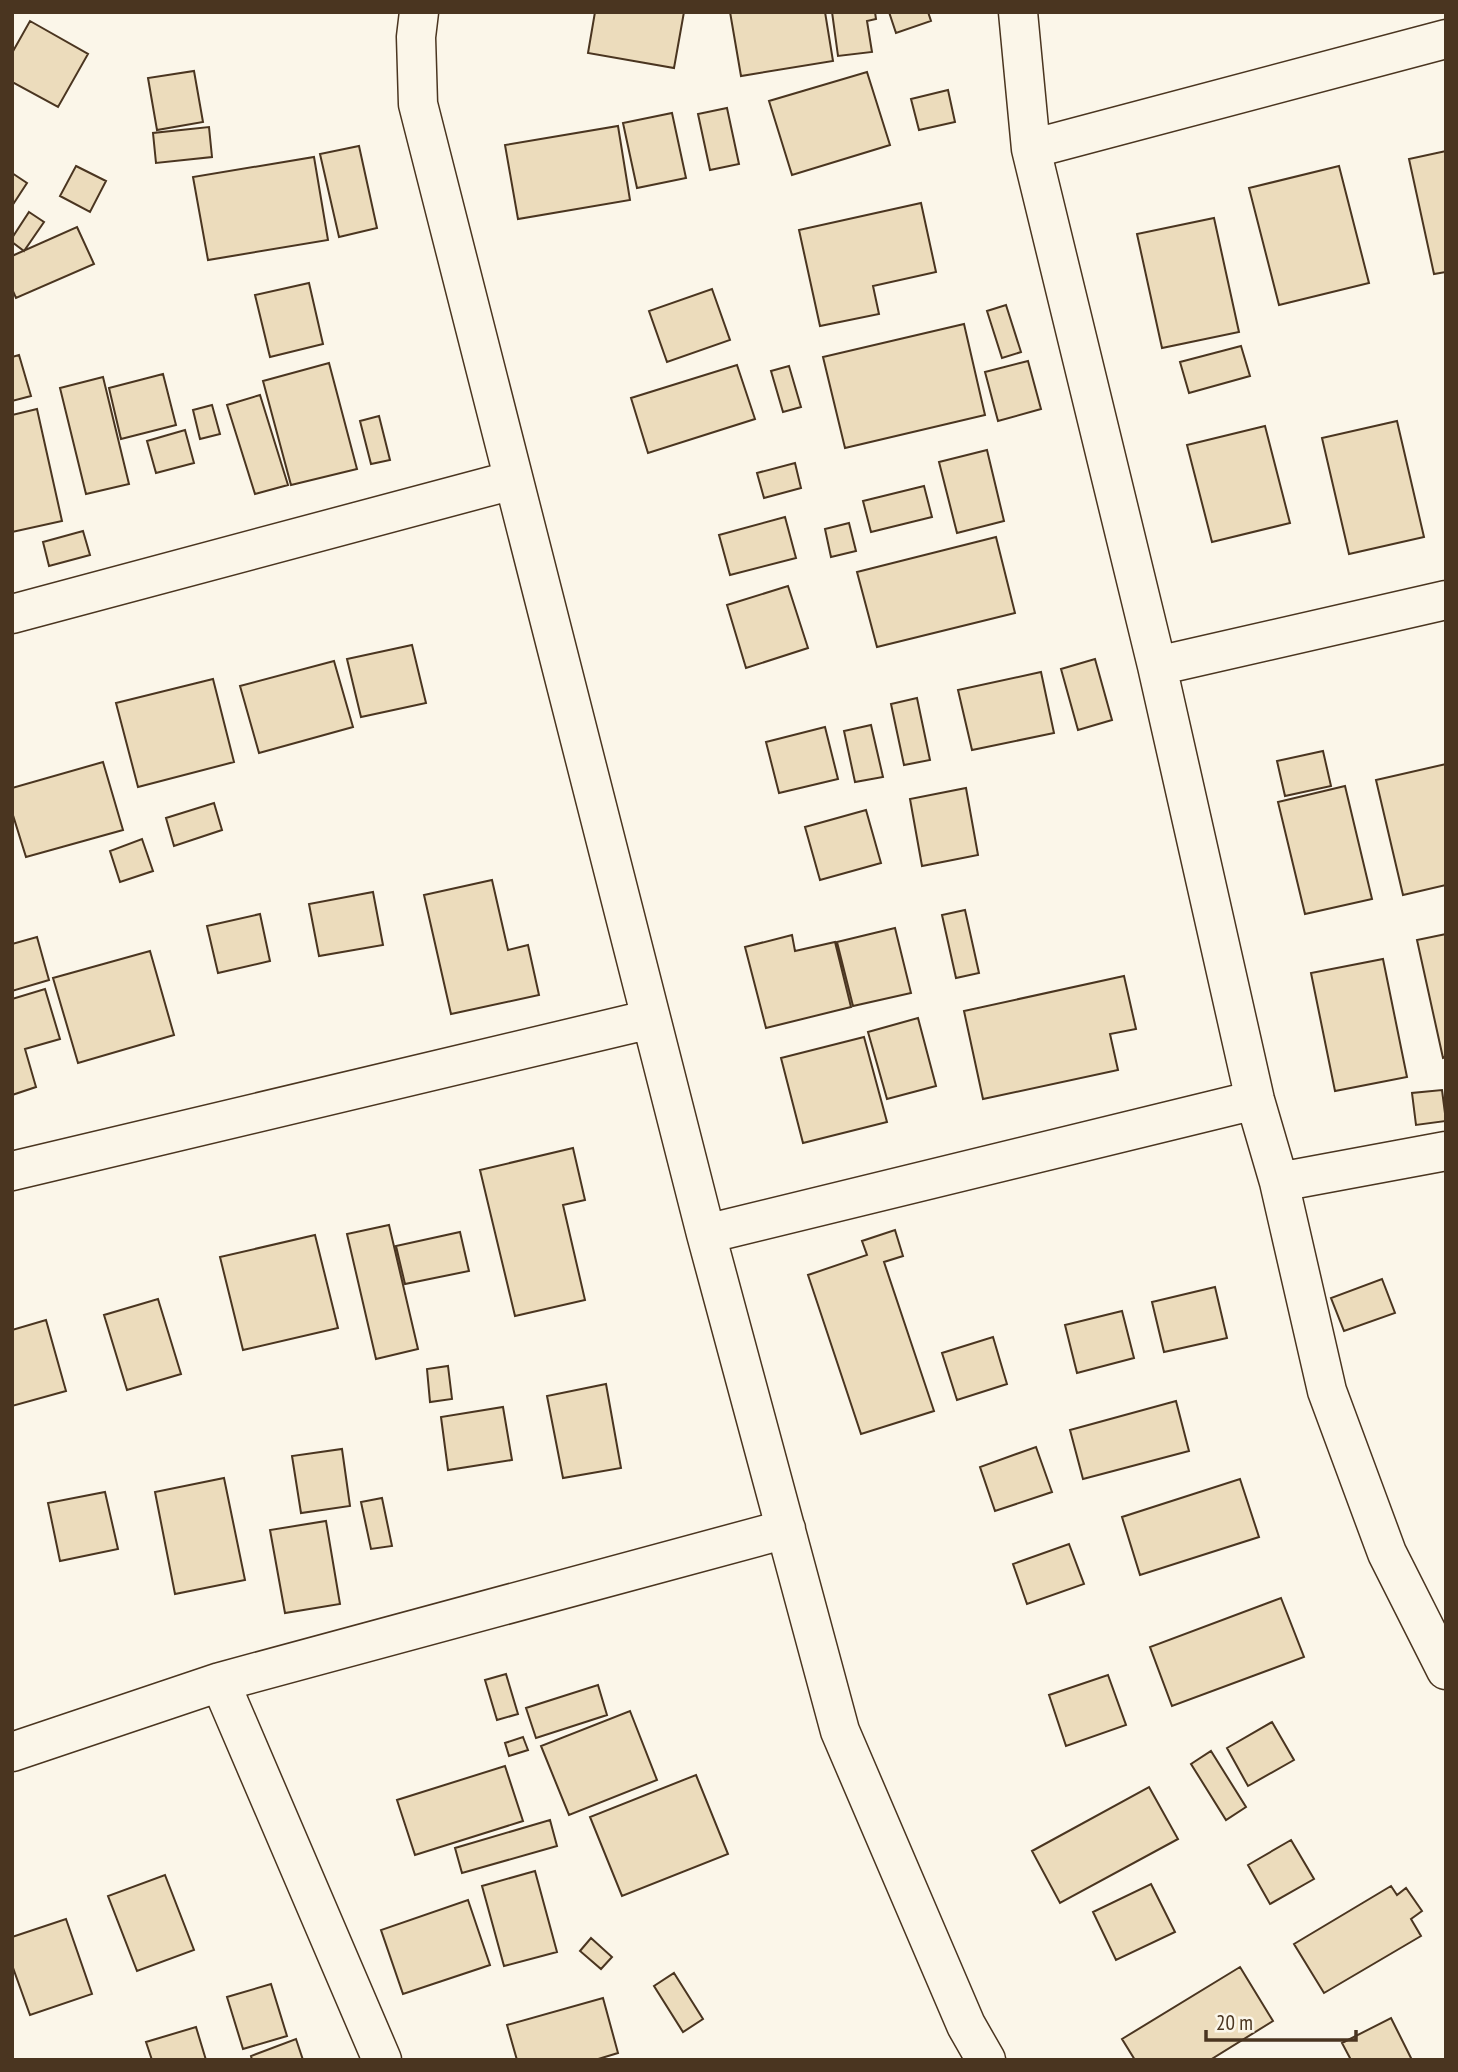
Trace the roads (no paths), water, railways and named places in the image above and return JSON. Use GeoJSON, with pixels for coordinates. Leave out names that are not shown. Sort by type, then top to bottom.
{"type":"FeatureCollection","features":[{"type":"Feature","properties":{"kind":"street"},"geometry":{"type":"LineString","coordinates":[[419,12],[416,37],[418,104],[706,1234],[840,1731],[966,2025],[986,2060]]}},
{"type":"Feature","properties":{"kind":"street"},"geometry":{"type":"LineString","coordinates":[[1018,12],[1031,149],[1157,666],[1255,1100],[1279,1182],[1326,1391],[1387,1553],[1446,1670]]}},
{"type":"Feature","properties":{"kind":"street"},"geometry":{"type":"LineString","coordinates":[[1031,149],[1446,39]]}},
{"type":"Feature","properties":{"kind":"street"},"geometry":{"type":"LineString","coordinates":[[12,614],[513,480]]}},
{"type":"Feature","properties":{"kind":"street"},"geometry":{"type":"LineString","coordinates":[[1157,666],[1446,600]]}},
{"type":"Feature","properties":{"kind":"street"},"geometry":{"type":"LineString","coordinates":[[12,1171],[650,1018]]}},
{"type":"Feature","properties":{"kind":"street"},"geometry":{"type":"LineString","coordinates":[[706,1234],[1255,1100]]}},
{"type":"Feature","properties":{"kind":"street"},"geometry":{"type":"LineString","coordinates":[[1279,1182],[1446,1151]]}},
{"type":"Feature","properties":{"kind":"street"},"geometry":{"type":"LineString","coordinates":[[12,1752],[220,1682],[786,1529]]}},
{"type":"Feature","properties":{"kind":"street"},"geometry":{"type":"LineString","coordinates":[[220,1682],[382,2060]]}}]}
